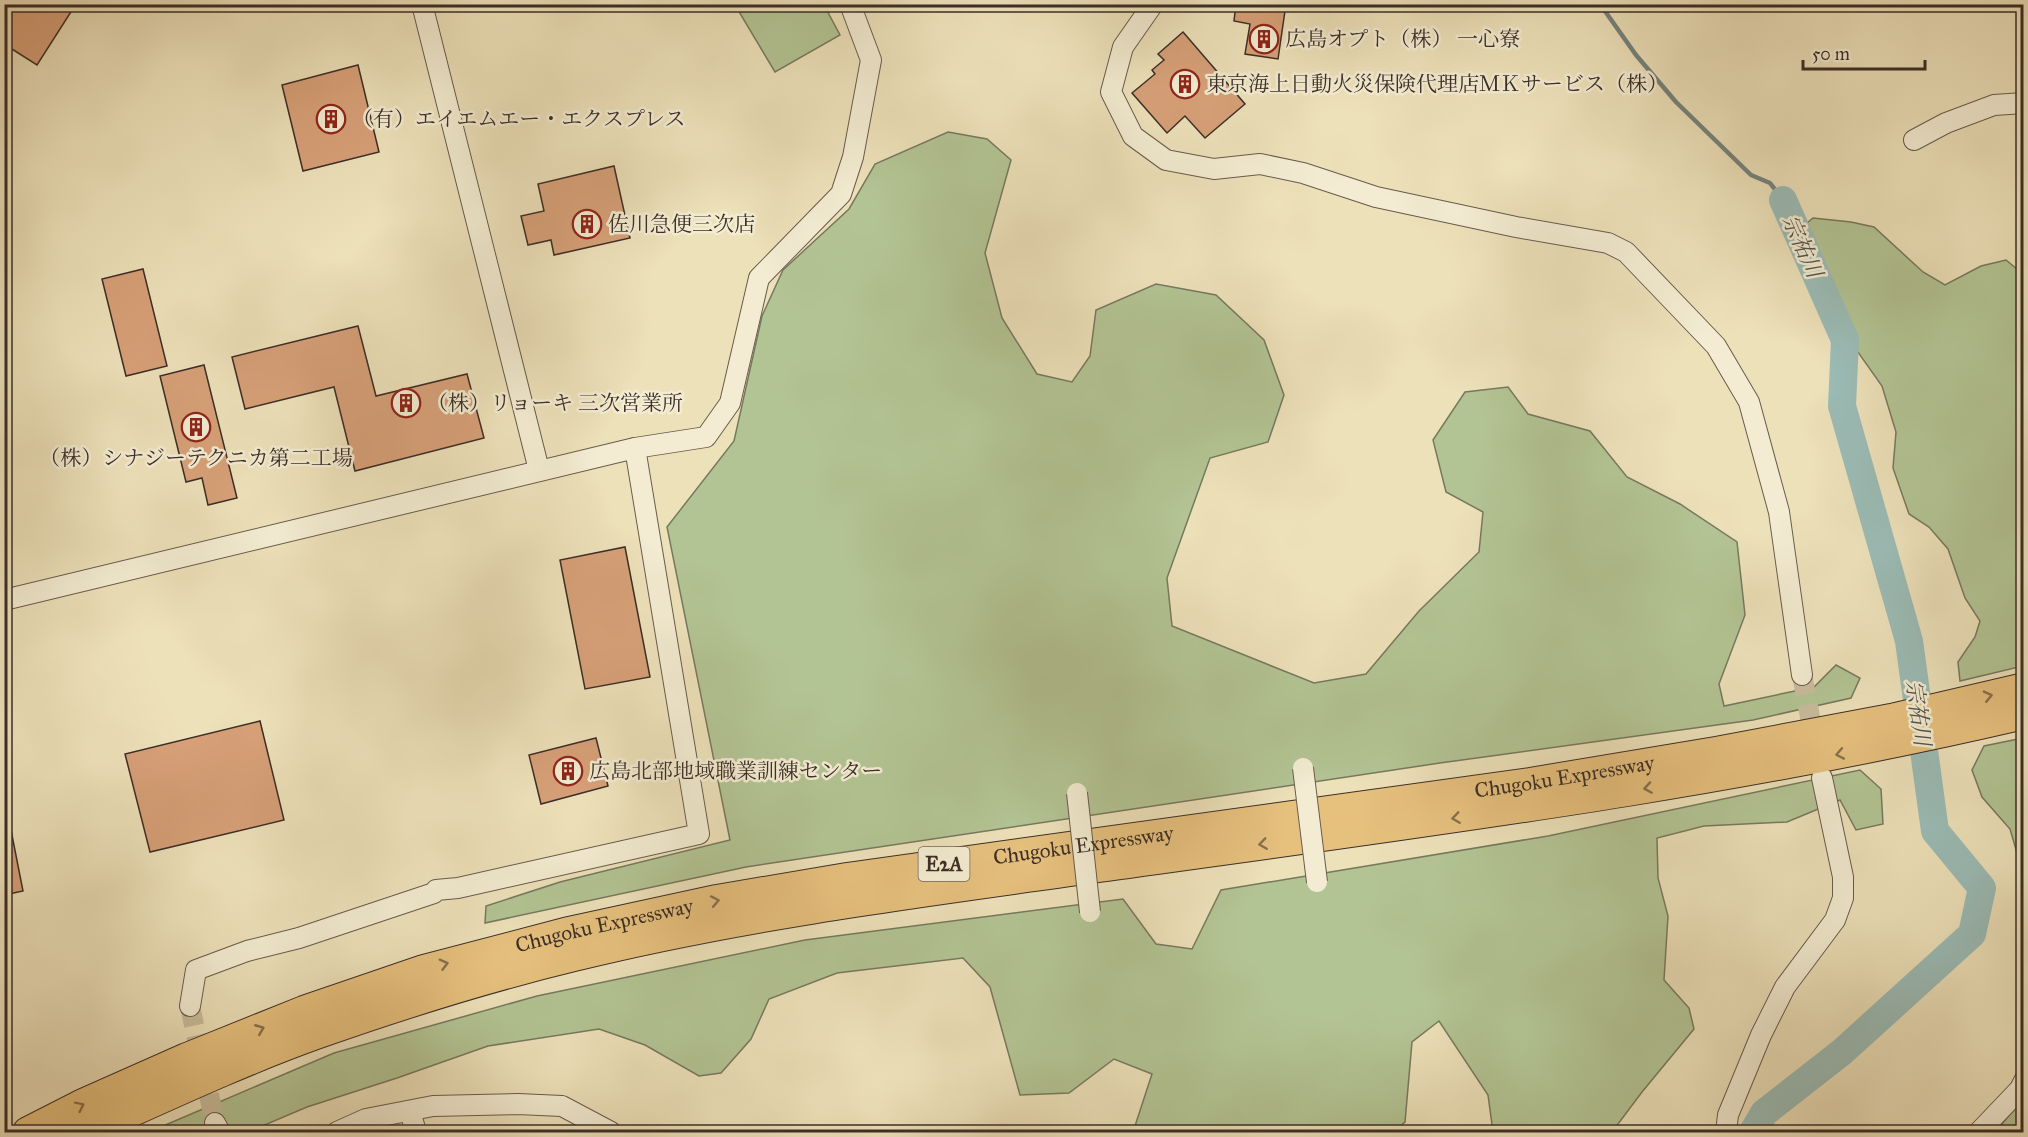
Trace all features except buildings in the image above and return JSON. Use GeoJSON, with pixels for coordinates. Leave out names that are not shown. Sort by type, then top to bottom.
{"type":"FeatureCollection","features":[{"type":"Feature","properties":{"kind":"highway","name":"Chugoku Expressway"},"geometry":{"type":"LineString","coordinates":[[86,1132],[194,1083],[312,1035],[430,995],[575,956],[719,925],[873,899],[1533,807],[1720,776],[1954,717],[2024,688]]}},
{"type":"Feature","properties":{"kind":"highway","name":"Chugoku Expressway"},"geometry":{"type":"LineString","coordinates":[[1954,717],[2024,714]]}},
{"type":"Feature","properties":{"kind":"highway","name":"Chugoku Expressway"},"geometry":{"type":"LineString","coordinates":[[28,1132],[81,1105],[187,1058],[304,1011],[424,970],[565,933],[717,900],[847,878],[1530,783],[1716,752],[1895,731]]}},
{"type":"Feature","properties":{"kind":"street"},"geometry":{"type":"LineString","coordinates":[[422,4],[539,470]]}},
{"type":"Feature","properties":{"kind":"street"},"geometry":{"type":"LineString","coordinates":[[4,600],[539,470],[635,448],[706,437],[730,403],[759,278],[841,194],[853,157],[871,60],[850,4]]}},
{"type":"Feature","properties":{"kind":"street"},"geometry":{"type":"LineString","coordinates":[[1153,4],[1123,47],[1111,92],[1133,136],[1166,160],[1214,169],[1260,164],[1303,173],[1376,197],[1608,243],[1626,252],[1666,292],[1716,346],[1749,402],[1779,512],[1802,675]]}},
{"type":"Feature","properties":{"kind":"street"},"geometry":{"type":"LineString","coordinates":[[1914,140],[1946,123],[1994,105],[2024,103]]}},
{"type":"Feature","properties":{"kind":"street"},"geometry":{"type":"LineString","coordinates":[[190,1006],[196,970],[247,951],[298,938],[434,893],[436,890],[469,885],[699,834],[635,448]]}},
{"type":"Feature","properties":{"kind":"street"},"geometry":{"type":"LineString","coordinates":[[1303,768],[1317,882]]}},
{"type":"Feature","properties":{"kind":"street"},"geometry":{"type":"LineString","coordinates":[[1726,1132],[1728,1115],[1761,1035],[1785,987],[1835,920],[1843,898],[1843,877],[1822,778]]}},
{"type":"Feature","properties":{"kind":"street"},"geometry":{"type":"LineString","coordinates":[[1077,793],[1089,912]]}},
{"type":"Feature","properties":{"kind":"street"},"geometry":{"type":"LineString","coordinates":[[1978,1132],[2020,1089],[2024,1081]]}},
{"type":"Feature","properties":{"kind":"street"},"geometry":{"type":"LineString","coordinates":[[337,1132],[366,1119],[433,1106],[518,1104],[561,1106],[611,1132]]}},
{"type":"Feature","properties":{"kind":"street"},"geometry":{"type":"LineString","coordinates":[[410,1111],[416,1132]]}},
{"type":"Feature","properties":{"kind":"green space"},"geometry":{"type":"Polygon","coordinates":[[[735,5],[824,5],[840,35],[775,72],[735,5]]]}},
{"type":"Feature","properties":{"kind":"green space"},"geometry":{"type":"Polygon","coordinates":[[[948,132],[987,139],[1011,160],[985,253],[1002,318],[1037,374],[1072,382],[1090,356],[1096,310],[1156,284],[1216,295],[1264,340],[1284,395],[1268,442],[1210,458],[1167,578],[1172,626],[1314,683],[1366,674],[1419,611],[1479,552],[1483,512],[1446,492],[1433,440],[1465,392],[1508,387],[1528,414],[1590,431],[1627,477],[1680,504],[1737,542],[1745,615],[1719,684],[1724,706],[1814,687],[1836,665],[1860,678],[1851,698],[1753,720],[1440,763],[746,867],[485,923],[486,906],[560,882],[730,840],[667,527],[734,441],[762,316],[783,270],[849,209],[875,164],[948,132]]]}},
{"type":"Feature","properties":{"kind":"green space"},"geometry":{"type":"Polygon","coordinates":[[[1813,218],[1874,227],[1923,272],[1945,285],[1981,266],[2006,260],[2023,274],[2023,666],[1960,681],[1958,662],[1975,637],[1980,621],[1965,598],[1948,549],[1929,527],[1909,514],[1893,468],[1896,432],[1882,386],[1855,348],[1806,224],[1813,218]]]}},
{"type":"Feature","properties":{"kind":"green space"},"geometry":{"type":"Polygon","coordinates":[[[2024,738],[2023,865],[2020,863],[2010,829],[1982,797],[1972,770],[1984,746],[2024,738]]]}},
{"type":"Feature","properties":{"kind":"green space"},"geometry":{"type":"Polygon","coordinates":[[[1860,770],[1881,789],[1883,824],[1856,830],[1840,800],[1787,822],[1704,826],[1657,838],[1658,878],[1668,916],[1664,980],[1689,1008],[1694,1029],[1612,1132],[1493,1132],[1488,1095],[1439,1021],[1412,1042],[1405,1122],[1392,1132],[1338,1132],[1324,1129],[1287,1132],[1133,1132],[1152,1074],[1114,1059],[1069,1093],[1020,1095],[990,987],[963,958],[837,973],[769,999],[751,1039],[721,1073],[699,1076],[645,1045],[599,1029],[488,1046],[307,1107],[248,1132],[149,1132],[334,1053],[537,996],[805,940],[1123,899],[1156,944],[1192,949],[1221,890],[1548,836],[1860,770]]]}},
{"type":"Feature","properties":{"kind":"green space"},"geometry":{"type":"Polygon","coordinates":[[[2023,1099],[2023,1132],[1995,1132],[2023,1099]]]}},
{"type":"Feature","properties":{"kind":"waterway"},"geometry":{"type":"LineString","coordinates":[[1600,4],[1636,55],[1676,102],[1751,175],[1770,183],[1783,200]]}},
{"type":"Feature","properties":{"kind":"waterway","name":"宗祐川"},"geometry":{"type":"LineString","coordinates":[[1753,1132],[1764,1113],[1842,1052],[1972,934],[1982,888],[1935,831],[1909,641],[1842,406],[1845,340],[1783,200]]}},
{"type":"Feature","properties":{"kind":"tunnel"},"geometry":{"type":"LineString","coordinates":[[1802,675],[1815,743]]}},
{"type":"Feature","properties":{"kind":"tunnel"},"geometry":{"type":"LineString","coordinates":[[190,1006],[215,1123]]}},
{"type":"Feature","properties":{"kind":"place","name":"広島オプト（株） 一心寮"},"geometry":{"type":"Point","coordinates":[1264,39]}},
{"type":"Feature","properties":{"kind":"place","name":"東京海上日動火災保険代理店ＭＫサービス（株）"},"geometry":{"type":"Point","coordinates":[1185,84]}},
{"type":"Feature","properties":{"kind":"place","name":"（有）エイエムエー・エクスプレス"},"geometry":{"type":"Point","coordinates":[331,119]}},
{"type":"Feature","properties":{"kind":"place","name":"佐川急便三次店"},"geometry":{"type":"Point","coordinates":[587,224]}},
{"type":"Feature","properties":{"kind":"place","name":"（株）リョーキ 三次営業所"},"geometry":{"type":"Point","coordinates":[406,403]}},
{"type":"Feature","properties":{"kind":"place","name":"（株）シナジーテクニカ第二工場"},"geometry":{"type":"Point","coordinates":[196,427]}},
{"type":"Feature","properties":{"kind":"place","name":"広島北部地域職業訓練センター"},"geometry":{"type":"Point","coordinates":[568,771]}}]}
